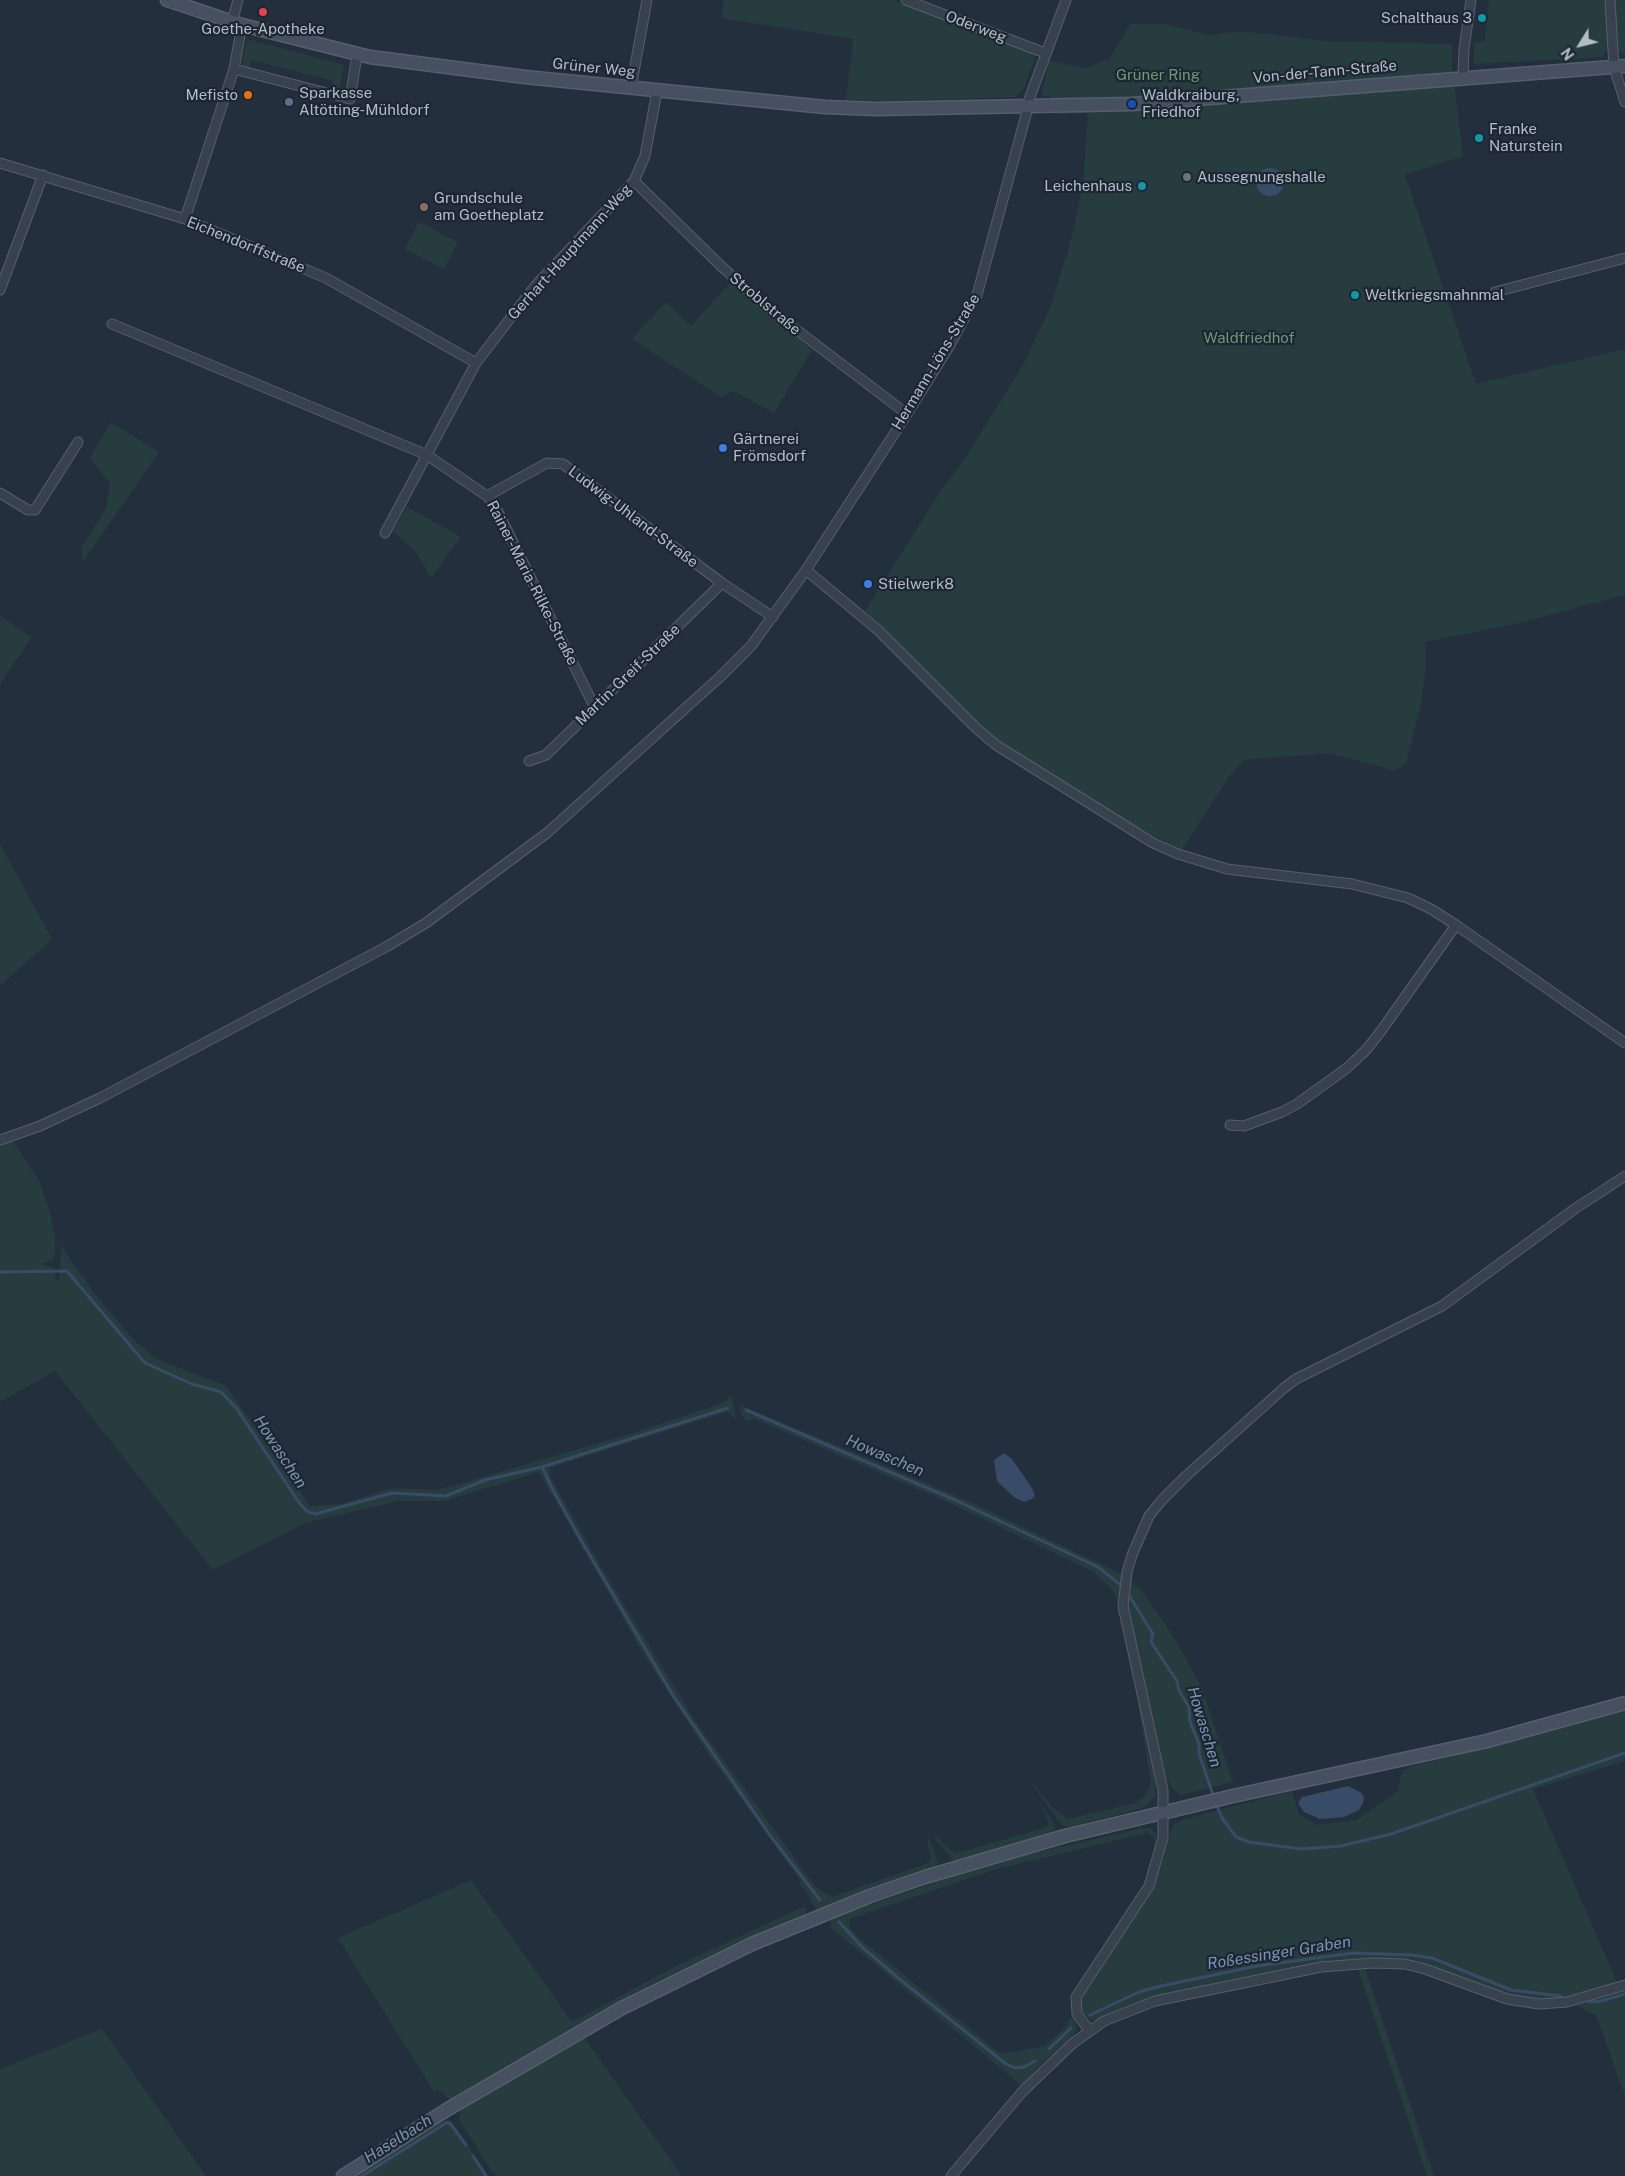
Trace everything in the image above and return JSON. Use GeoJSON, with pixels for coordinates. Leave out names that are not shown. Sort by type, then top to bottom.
{"type":"FeatureCollection","features":[{"type":"Feature","properties":{"kind":"street","name":"Grüner Weg"},"geometry":{"type":"LineString","coordinates":[[167,0],[237,24],[357,55],[474,72],[657,91],[859,108],[1026,105]]}},
{"type":"Feature","properties":{"kind":"street"},"geometry":{"type":"LineString","coordinates":[[185,219],[234,70],[238,0]]}},
{"type":"Feature","properties":{"kind":"street"},"geometry":{"type":"LineString","coordinates":[[632,88],[647,0]]}},
{"type":"Feature","properties":{"kind":"street","name":"Oderweg"},"geometry":{"type":"LineString","coordinates":[[906,0],[1045,53]]}},
{"type":"Feature","properties":{"kind":"street","name":"Hermann-Löns-Straße"},"geometry":{"type":"LineString","coordinates":[[0,1140],[40,1126],[100,1098],[386,947],[426,923],[548,833],[720,677],[751,646],[806,570],[907,414],[950,345],[977,295],[1024,125],[1026,105],[1066,0]]}},
{"type":"Feature","properties":{"kind":"street"},"geometry":{"type":"LineString","coordinates":[[1463,77],[1471,0]]}},
{"type":"Feature","properties":{"kind":"street"},"geometry":{"type":"LineString","coordinates":[[1610,0],[1625,102]]}},
{"type":"Feature","properties":{"kind":"street"},"geometry":{"type":"LineString","coordinates":[[234,70],[350,99],[357,55]]}},
{"type":"Feature","properties":{"kind":"street","name":"Von-der-Tann-Straße"},"geometry":{"type":"LineString","coordinates":[[1026,105],[1132,104],[1619,66]]}},
{"type":"Feature","properties":{"kind":"street","name":"Gerhart-Hauptmann-Weg"},"geometry":{"type":"LineString","coordinates":[[385,532],[476,363],[535,286],[634,181],[645,156],[657,91]]}},
{"type":"Feature","properties":{"kind":"street","name":"Eichendorffstraße"},"geometry":{"type":"LineString","coordinates":[[0,163],[185,219],[326,278],[476,363]]}},
{"type":"Feature","properties":{"kind":"street"},"geometry":{"type":"LineString","coordinates":[[0,290],[43,176]]}},
{"type":"Feature","properties":{"kind":"street","name":"Stroblstraße"},"geometry":{"type":"LineString","coordinates":[[634,181],[714,260],[764,305],[907,414]]}},
{"type":"Feature","properties":{"kind":"street"},"geometry":{"type":"LineString","coordinates":[[1495,292],[1625,258]]}},
{"type":"Feature","properties":{"kind":"street"},"geometry":{"type":"LineString","coordinates":[[112,324],[427,455]]}},
{"type":"Feature","properties":{"kind":"street"},"geometry":{"type":"LineString","coordinates":[[0,492],[28,510],[35,510],[78,442]]}},
{"type":"Feature","properties":{"kind":"street","name":"Rainer-Maria-Rilke-Straße"},"geometry":{"type":"LineString","coordinates":[[427,455],[488,496],[495,506],[595,708]]}},
{"type":"Feature","properties":{"kind":"street","name":"Ludwig-Uhland-Straße"},"geometry":{"type":"LineString","coordinates":[[488,496],[546,463],[563,464],[722,583],[773,617]]}},
{"type":"Feature","properties":{"kind":"street"},"geometry":{"type":"LineString","coordinates":[[806,570],[878,630],[971,724],[996,745],[1153,843],[1194,860],[1227,869],[1352,884],[1390,893],[1431,909],[1625,1043]]}},
{"type":"Feature","properties":{"kind":"street","name":"Martin-Greif-Straße"},"geometry":{"type":"LineString","coordinates":[[529,760],[546,755],[722,583]]}},
{"type":"Feature","properties":{"kind":"street"},"geometry":{"type":"LineString","coordinates":[[1230,1125],[1244,1126],[1282,1112],[1298,1104],[1346,1068],[1366,1050],[1456,925]]}},
{"type":"Feature","properties":{"kind":"street"},"geometry":{"type":"LineString","coordinates":[[1088,2030],[1078,2014],[1076,1997],[1149,1886],[1160,1853],[1164,1813],[1163,1790],[1127,1630],[1124,1599],[1125,1584],[1132,1554],[1140,1534],[1162,1500],[1296,1378],[1442,1306],[1560,1219],[1625,1176]]}},
{"type":"Feature","properties":{"kind":"street"},"geometry":{"type":"LineString","coordinates":[[343,2176],[448,2109],[571,2036],[674,1981],[752,1944],[812,1919],[925,1877],[1065,1836],[1234,1796],[1487,1741],[1625,1703]]}},
{"type":"Feature","properties":{"kind":"street"},"geometry":{"type":"LineString","coordinates":[[951,2176],[1022,2092],[1088,2030],[1118,2015],[1155,2001],[1342,1965],[1405,1964],[1448,1976],[1507,1999],[1539,2004],[1567,2002],[1625,1985]]}},
{"type":"Feature","properties":{"kind":"green space"},"geometry":{"type":"Polygon","coordinates":[[[724,0],[893,0],[1031,52],[1035,58],[1024,89],[1015,97],[886,101],[846,100],[853,39],[721,18],[724,0]]]}},
{"type":"Feature","properties":{"kind":"green space"},"geometry":{"type":"Polygon","coordinates":[[[1489,0],[1607,0],[1610,34],[1607,49],[1603,57],[1473,64],[1475,43],[1485,40],[1489,0]]]}},
{"type":"Feature","properties":{"kind":"green space"},"geometry":{"type":"Polygon","coordinates":[[[1613,0],[1625,0],[1625,55],[1617,49],[1613,0]]]}},
{"type":"Feature","properties":{"kind":"green space","name":"Waldfriedhof"},"geometry":{"type":"Polygon","coordinates":[[[1130,24],[1165,24],[1209,35],[1240,31],[1327,41],[1452,44],[1452,67],[1463,156],[1405,175],[1476,384],[1625,349],[1625,595],[1519,623],[1425,642],[1426,666],[1422,699],[1406,763],[1400,768],[1392,770],[1329,753],[1244,760],[1228,778],[1182,850],[1132,824],[1009,751],[983,730],[865,611],[942,489],[964,460],[1023,365],[1050,308],[1069,247],[1083,186],[1088,113],[1054,114],[1050,96],[1041,96],[1049,61],[1086,68],[1110,58],[1130,24]]]}},
{"type":"Feature","properties":{"kind":"green space"},"geometry":{"type":"Polygon","coordinates":[[[247,39],[344,65],[339,92],[330,91],[333,81],[252,60],[249,69],[242,66],[247,39]]]}},
{"type":"Feature","properties":{"kind":"green space"},"geometry":{"type":"Polygon","coordinates":[[[419,222],[458,242],[444,269],[405,249],[419,222]]]}},
{"type":"Feature","properties":{"kind":"green space"},"geometry":{"type":"Polygon","coordinates":[[[731,282],[812,350],[774,413],[734,391],[721,397],[632,339],[666,302],[691,326],[731,282]]]}},
{"type":"Feature","properties":{"kind":"green space"},"geometry":{"type":"Polygon","coordinates":[[[111,422],[159,452],[83,562],[81,548],[106,508],[110,484],[90,458],[111,422]]]}},
{"type":"Feature","properties":{"kind":"green space"},"geometry":{"type":"Polygon","coordinates":[[[407,507],[461,537],[431,578],[416,552],[393,532],[407,507]]]}},
{"type":"Feature","properties":{"kind":"green space"},"geometry":{"type":"Polygon","coordinates":[[[0,616],[32,637],[0,684],[0,616]]]}},
{"type":"Feature","properties":{"kind":"green space"},"geometry":{"type":"Polygon","coordinates":[[[0,844],[52,939],[0,986],[0,844]]]}},
{"type":"Feature","properties":{"kind":"green space"},"geometry":{"type":"Polygon","coordinates":[[[12,1140],[40,1182],[50,1213],[55,1235],[55,1254],[52,1260],[42,1264],[55,1268],[55,1278],[59,1282],[61,1246],[95,1294],[134,1340],[157,1359],[226,1386],[310,1506],[342,1504],[381,1491],[397,1488],[435,1490],[452,1486],[633,1433],[719,1404],[732,1396],[736,1419],[727,1412],[549,1468],[551,1478],[603,1570],[696,1722],[815,1886],[832,1897],[920,1866],[929,1862],[931,1857],[927,1842],[929,1838],[938,1862],[937,1868],[816,1911],[805,1889],[800,1885],[801,1881],[705,1749],[644,1655],[539,1472],[444,1501],[398,1501],[305,1523],[213,1570],[55,1371],[0,1402],[0,1143],[12,1140]]]}},
{"type":"Feature","properties":{"kind":"green space"},"geometry":{"type":"Polygon","coordinates":[[[740,1405],[955,1495],[1120,1573],[1122,1578],[1119,1603],[1112,1589],[1092,1571],[952,1504],[755,1419],[746,1421],[741,1414],[740,1405]]]}},
{"type":"Feature","properties":{"kind":"green space"},"geometry":{"type":"Polygon","coordinates":[[[1132,1583],[1142,1591],[1172,1634],[1201,1686],[1233,1782],[1181,1795],[1173,1789],[1167,1779],[1156,1742],[1128,1608],[1132,1583]]]}},
{"type":"Feature","properties":{"kind":"green space"},"geometry":{"type":"Polygon","coordinates":[[[1137,1697],[1156,1779],[1155,1797],[1143,1808],[1069,1827],[1062,1825],[1022,1771],[1055,1810],[1068,1819],[1135,1803],[1144,1797],[1151,1783],[1137,1697]]]}},
{"type":"Feature","properties":{"kind":"green space"},"geometry":{"type":"Polygon","coordinates":[[[1625,1709],[1625,1761],[1533,1789],[1617,1982],[1581,1995],[1558,1999],[1538,1999],[1499,1992],[1409,1961],[1363,1958],[1335,1961],[1154,1996],[1099,2020],[1091,2020],[1081,2011],[1081,1997],[1091,1977],[1153,1883],[1165,1854],[1172,1826],[1182,1820],[1292,1791],[1299,1814],[1316,1825],[1356,1820],[1397,1792],[1402,1771],[1411,1766],[1531,1737],[1625,1709]]]}},
{"type":"Feature","properties":{"kind":"green space"},"geometry":{"type":"Polygon","coordinates":[[[1038,1800],[1053,1822],[1055,1830],[1051,1833],[957,1861],[952,1859],[933,1836],[936,1836],[949,1849],[957,1853],[1045,1828],[1049,1823],[1038,1800]]]}},
{"type":"Feature","properties":{"kind":"green space"},"geometry":{"type":"Polygon","coordinates":[[[1150,1828],[1156,1833],[1157,1850],[1153,1837],[1147,1833],[997,1869],[852,1918],[849,1921],[850,1928],[864,1942],[1001,2054],[1044,2046],[1067,2026],[1069,2019],[1074,2018],[1077,2028],[1074,2035],[1041,2064],[1022,2086],[831,1928],[831,1919],[839,1915],[957,1875],[1013,1858],[1138,1829],[1150,1828]]]}},
{"type":"Feature","properties":{"kind":"green space"},"geometry":{"type":"Polygon","coordinates":[[[471,1880],[572,2022],[674,1967],[805,1906],[806,1912],[804,1916],[691,1965],[632,1994],[455,2099],[450,2100],[439,2089],[434,2092],[338,1938],[471,1880]]]}},
{"type":"Feature","properties":{"kind":"green space"},"geometry":{"type":"Polygon","coordinates":[[[1365,1968],[1434,2176],[1427,2176],[1358,1969],[1365,1968]]]}},
{"type":"Feature","properties":{"kind":"green space"},"geometry":{"type":"Polygon","coordinates":[[[1625,1989],[1625,2096],[1596,2015],[1575,2005],[1625,1989]]]}},
{"type":"Feature","properties":{"kind":"green space"},"geometry":{"type":"Polygon","coordinates":[[[102,2029],[206,2176],[0,2176],[0,2069],[102,2029]]]}},
{"type":"Feature","properties":{"kind":"green space"},"geometry":{"type":"Polygon","coordinates":[[[583,2036],[682,2176],[496,2176],[488,2165],[459,2120],[460,2110],[583,2036]]]}},
{"type":"Feature","properties":{"kind":"green space"},"geometry":{"type":"Polygon","coordinates":[[[449,2119],[489,2176],[355,2176],[441,2122],[449,2119]]]}},
{"type":"Feature","properties":{"kind":"water"},"geometry":{"type":"Polygon","coordinates":[[[1270,168],[1280,172],[1284,182],[1280,192],[1270,196],[1260,192],[1256,182],[1260,172],[1270,168]]]}},
{"type":"Feature","properties":{"kind":"water"},"geometry":{"type":"Polygon","coordinates":[[[1004,1453],[1012,1459],[1032,1488],[1035,1495],[1032,1499],[1024,1502],[1015,1498],[997,1481],[994,1460],[1004,1453]]]}},
{"type":"Feature","properties":{"kind":"water"},"geometry":{"type":"Polygon","coordinates":[[[1348,1786],[1360,1792],[1364,1797],[1359,1810],[1344,1817],[1320,1819],[1304,1812],[1298,1803],[1302,1797],[1348,1786]]]}},
{"type":"Feature","properties":{"kind":"waterway","name":"Howaschen"},"geometry":{"type":"LineString","coordinates":[[0,1272],[67,1271],[145,1363],[192,1384],[221,1392],[237,1409],[300,1504],[308,1512],[315,1514],[392,1493],[446,1496],[485,1480],[542,1467],[728,1408]]}},
{"type":"Feature","properties":{"kind":"waterway","name":"Howaschen"},"geometry":{"type":"LineString","coordinates":[[746,1410],[955,1500],[1098,1567],[1123,1587]]}},
{"type":"Feature","properties":{"kind":"waterway"},"geometry":{"type":"LineString","coordinates":[[542,1467],[582,1542],[674,1697],[772,1838],[820,1900]]}},
{"type":"Feature","properties":{"kind":"waterway","name":"Howaschen"},"geometry":{"type":"LineString","coordinates":[[1127,1592],[1153,1634],[1151,1642],[1177,1681],[1179,1691],[1189,1707],[1190,1722],[1199,1744],[1199,1754],[1214,1798]]}},
{"type":"Feature","properties":{"kind":"waterway","name":"Howaschen"},"geometry":{"type":"LineString","coordinates":[[1216,1804],[1222,1818],[1236,1837],[1249,1842],[1301,1849],[1341,1846],[1391,1834],[1625,1753]]}},
{"type":"Feature","properties":{"kind":"waterway"},"geometry":{"type":"LineString","coordinates":[[839,1922],[862,1947],[897,1977],[1006,2064],[1015,2068],[1024,2067],[1035,2061]]}},
{"type":"Feature","properties":{"kind":"waterway","name":"Roßessinger Graben"},"geometry":{"type":"LineString","coordinates":[[1090,2015],[1139,1992],[1161,1986],[1257,1966],[1353,1953],[1412,1955],[1432,1958],[1511,1990],[1561,1996]]}},
{"type":"Feature","properties":{"kind":"waterway","name":"Roßessinger Graben"},"geometry":{"type":"LineString","coordinates":[[1590,2002],[1625,1994]]}},
{"type":"Feature","properties":{"kind":"waterway"},"geometry":{"type":"LineString","coordinates":[[1049,2049],[1071,2028]]}},
{"type":"Feature","properties":{"kind":"waterway","name":"Haselbach"},"geometry":{"type":"LineString","coordinates":[[362,2176],[446,2123],[450,2123],[466,2145]]}},
{"type":"Feature","properties":{"kind":"waterway","name":"Haselbach"},"geometry":{"type":"LineString","coordinates":[[473,2156],[486,2176]]}},
{"type":"Feature","properties":{"kind":"place","name":"Goethe-Apotheke"},"geometry":{"type":"Point","coordinates":[263,12]}},
{"type":"Feature","properties":{"kind":"place","name":"Schalthaus 3"},"geometry":{"type":"Point","coordinates":[1482,18]}},
{"type":"Feature","properties":{"kind":"place","name":"Mefisto"},"geometry":{"type":"Point","coordinates":[248,95]}},
{"type":"Feature","properties":{"kind":"place","name":"Sparkasse Altötting-Mühldorf"},"geometry":{"type":"Point","coordinates":[289,102]}},
{"type":"Feature","properties":{"kind":"place","name":"Waldkraiburg, Friedhof"},"geometry":{"type":"Point","coordinates":[1132,104]}},
{"type":"Feature","properties":{"kind":"place","name":"Franke Naturstein"},"geometry":{"type":"Point","coordinates":[1479,138]}},
{"type":"Feature","properties":{"kind":"place","name":"Aussegnungshalle"},"geometry":{"type":"Point","coordinates":[1187,177]}},
{"type":"Feature","properties":{"kind":"place","name":"Leichenhaus"},"geometry":{"type":"Point","coordinates":[1142,186]}},
{"type":"Feature","properties":{"kind":"place","name":"Grundschule am Goetheplatz"},"geometry":{"type":"Point","coordinates":[424,207]}},
{"type":"Feature","properties":{"kind":"place","name":"Weltkriegsmahnmal"},"geometry":{"type":"Point","coordinates":[1355,295]}},
{"type":"Feature","properties":{"kind":"place","name":"Gärtnerei Frömsdorf"},"geometry":{"type":"Point","coordinates":[723,448]}},
{"type":"Feature","properties":{"kind":"place","name":"Stielwerk8"},"geometry":{"type":"Point","coordinates":[868,584]}},
{"type":"Feature","properties":{"kind":"park label","name":"Grüner Ring"},"geometry":{"type":"Point","coordinates":[1158,75]}}]}
